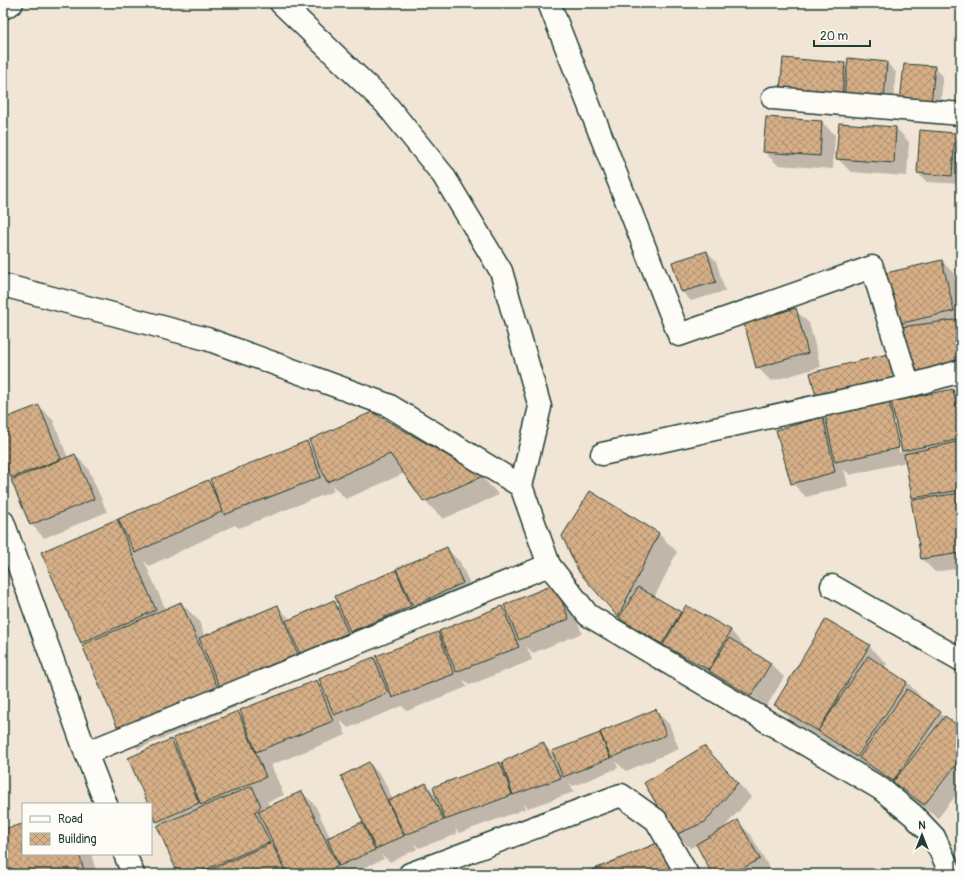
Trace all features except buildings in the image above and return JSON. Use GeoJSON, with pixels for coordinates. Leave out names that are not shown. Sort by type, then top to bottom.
{"type":"FeatureCollection","features":[{"type":"Feature","properties":{"kind":"street"},"geometry":{"type":"LineString","coordinates":[[3,8],[12,3]]}},
{"type":"Feature","properties":{"kind":"street"},"geometry":{"type":"LineString","coordinates":[[281,3],[384,103],[399,121],[443,175],[501,271],[540,407],[521,486],[549,565],[588,614],[881,789],[913,815],[934,837],[952,874]]}},
{"type":"Feature","properties":{"kind":"street"},"geometry":{"type":"LineString","coordinates":[[550,3],[679,335],[872,267],[909,386]]}},
{"type":"Feature","properties":{"kind":"street"},"geometry":{"type":"LineString","coordinates":[[774,98],[961,114]]}},
{"type":"Feature","properties":{"kind":"street"},"geometry":{"type":"LineString","coordinates":[[3,285],[207,339],[388,405],[521,486]]}},
{"type":"Feature","properties":{"kind":"street"},"geometry":{"type":"LineString","coordinates":[[602,454],[909,386],[961,370]]}},
{"type":"Feature","properties":{"kind":"street"},"geometry":{"type":"LineString","coordinates":[[3,522],[86,753],[106,803]]}},
{"type":"Feature","properties":{"kind":"street"},"geometry":{"type":"LineString","coordinates":[[86,753],[549,565]]}},
{"type":"Feature","properties":{"kind":"street"},"geometry":{"type":"LineString","coordinates":[[832,586],[961,660]]}},
{"type":"Feature","properties":{"kind":"street"},"geometry":{"type":"LineString","coordinates":[[410,874],[621,795],[656,820],[687,874]]}},
{"type":"Feature","properties":{"kind":"street"},"geometry":{"type":"LineString","coordinates":[[126,855],[133,874]]}}]}
